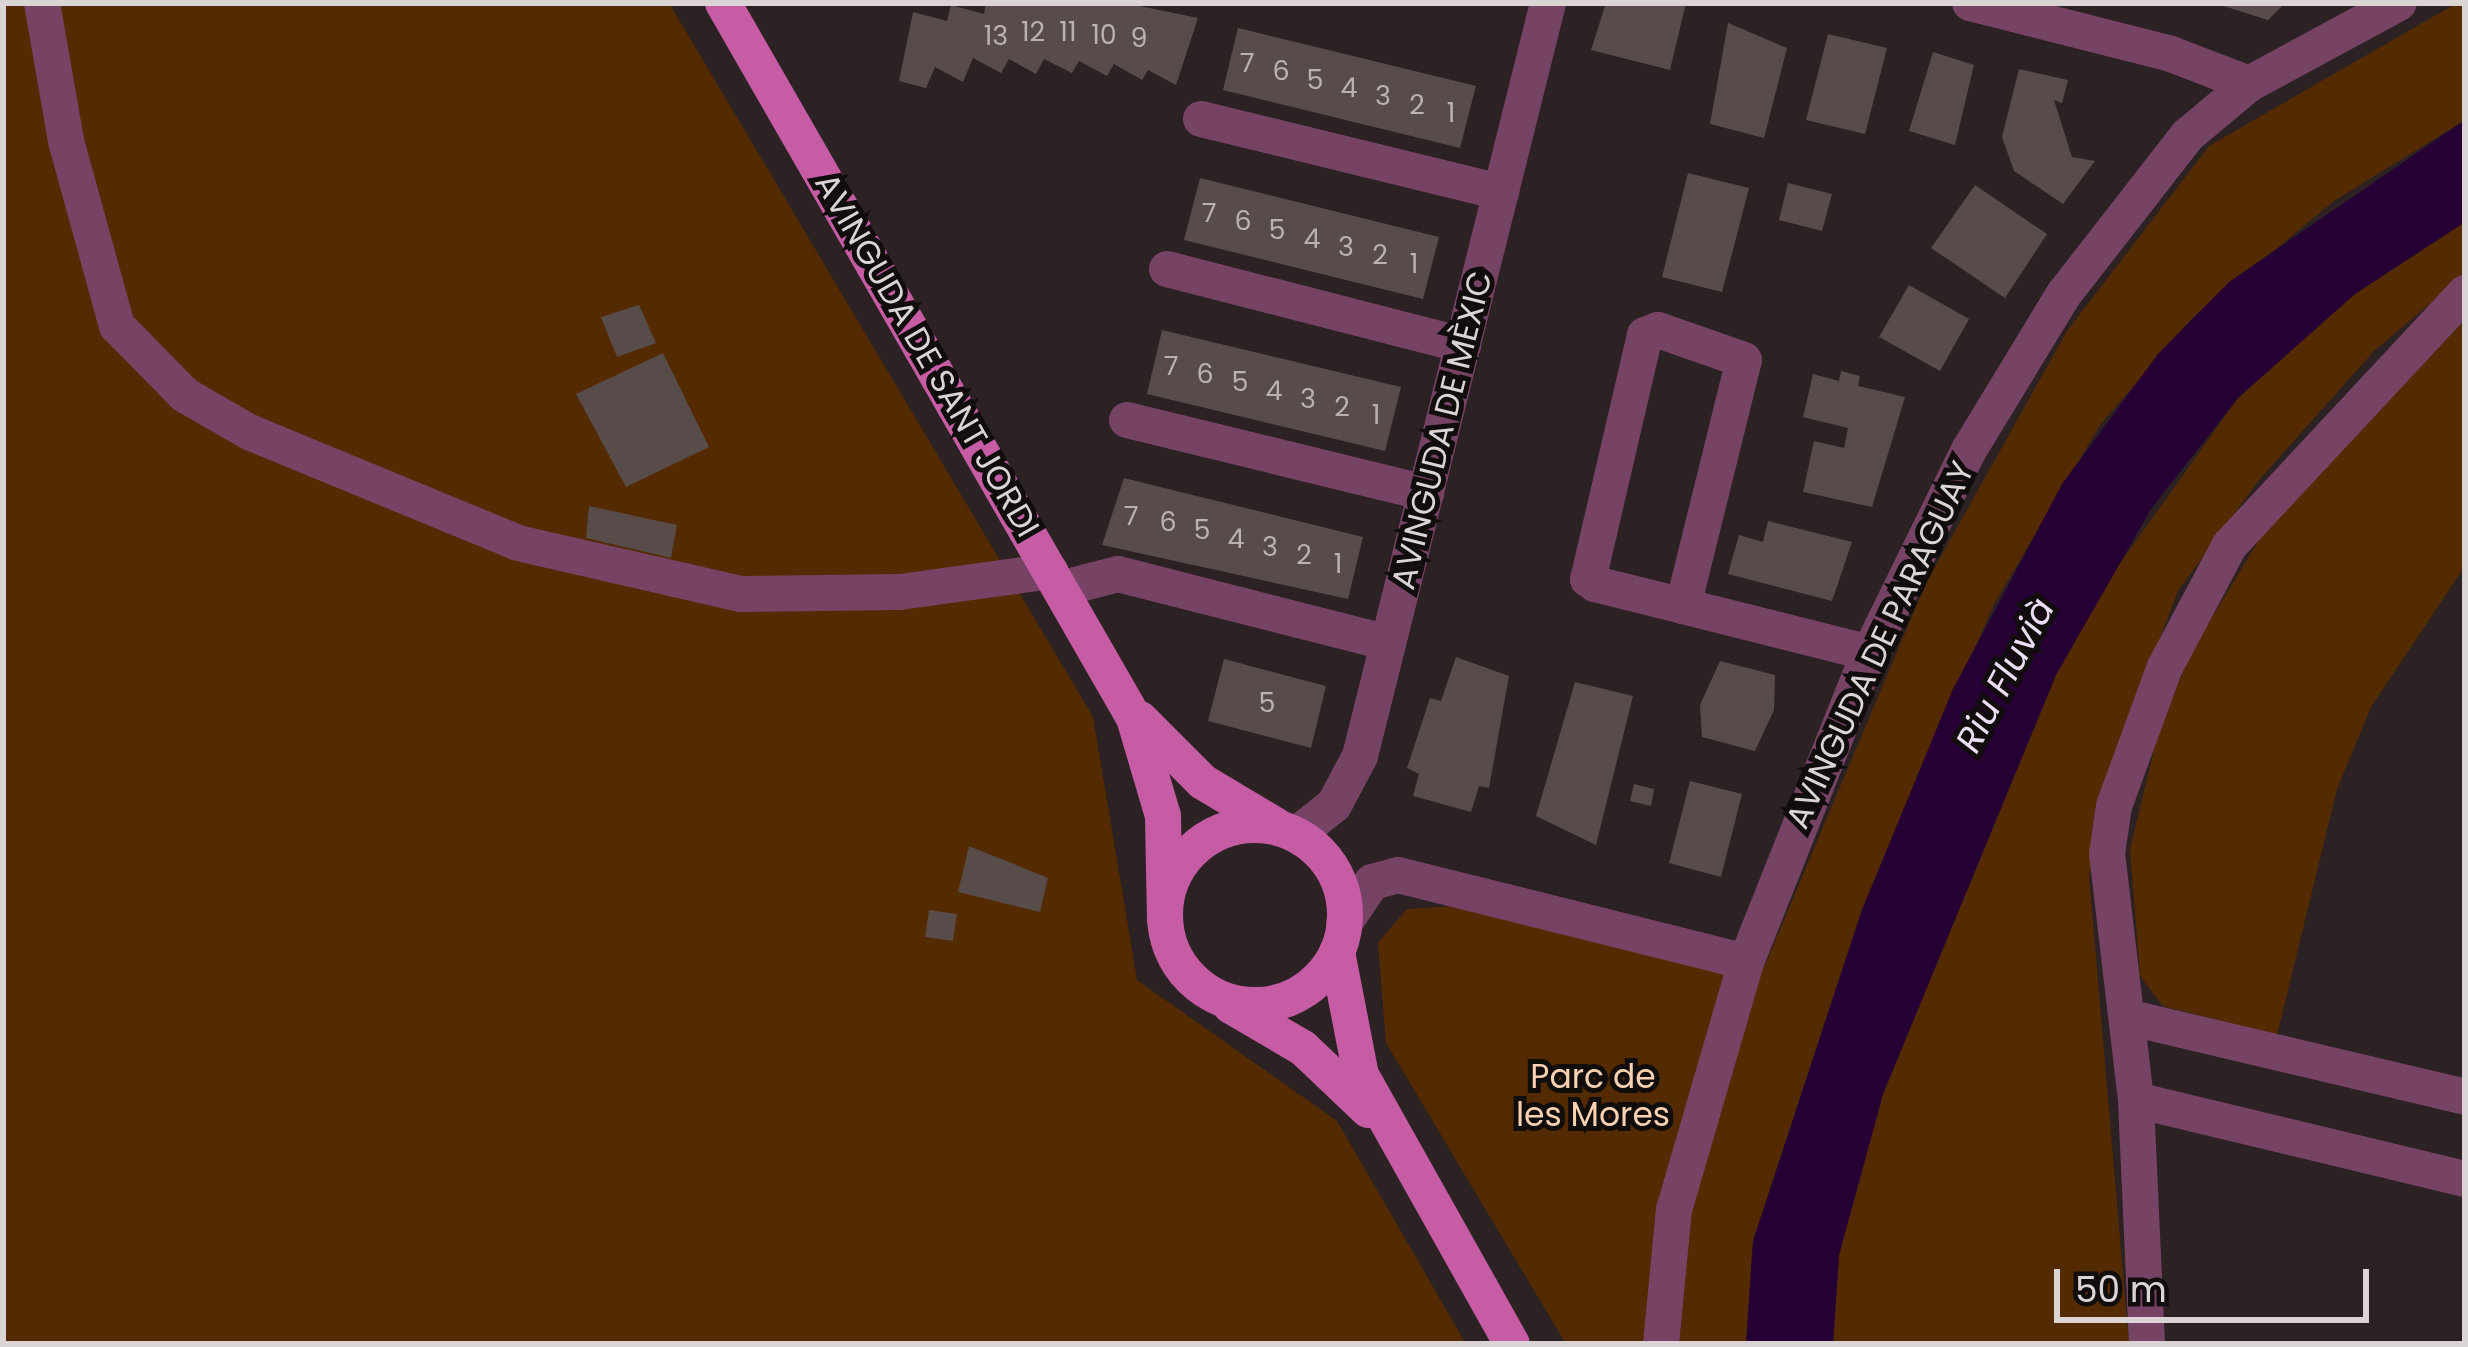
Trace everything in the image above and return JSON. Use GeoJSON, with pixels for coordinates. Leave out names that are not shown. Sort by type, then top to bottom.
{"type":"FeatureCollection","features":[{"type":"Feature","properties":{"kind":"main road","name":"AVINGUDA DE SANT JORDI"},"geometry":{"type":"LineString","coordinates":[[723,3],[1130,708],[1163,815],[1165,917]]}},
{"type":"Feature","properties":{"kind":"main road","name":"AVINGUDA DE SANT JORDI"},"geometry":{"type":"LineString","coordinates":[[1130,708],[1203,782],[1290,833]]}},
{"type":"Feature","properties":{"kind":"main road"},"geometry":{"type":"LineString","coordinates":[[1391,1136],[1304,1048],[1218,998],[1178,963],[1165,917],[1179,867],[1206,839],[1238,826],[1290,833],[1330,866],[1353,1053],[1391,1136],[1512,1344]]}},
{"type":"Feature","properties":{"kind":"main road"},"geometry":{"type":"LineString","coordinates":[[1218,998],[1279,1002],[1313,985],[1341,938]]}},
{"type":"Feature","properties":{"kind":"street"},"geometry":{"type":"LineString","coordinates":[[42,3],[66,141],[117,326],[185,395],[249,432],[518,543],[741,594],[900,592],[1118,574],[1388,643]]}},
{"type":"Feature","properties":{"kind":"street","name":"AVINGUDA DE MÈXIC"},"geometry":{"type":"LineString","coordinates":[[1290,833],[1323,818],[1352,774],[1548,3]]}},
{"type":"Feature","properties":{"kind":"street"},"geometry":{"type":"LineString","coordinates":[[1970,3],[2171,53],[2249,85]]}},
{"type":"Feature","properties":{"kind":"street","name":"AVINGUDA DE PARAGUAY"},"geometry":{"type":"LineString","coordinates":[[1660,1344],[1674,1210],[1746,962],[1870,653],[1969,450],[2064,294],[2188,135],[2249,85],[2399,3]]}},
{"type":"Feature","properties":{"kind":"street"},"geometry":{"type":"LineString","coordinates":[[1201,119],[1502,192]]}},
{"type":"Feature","properties":{"kind":"street"},"geometry":{"type":"LineString","coordinates":[[1167,269],[1463,345]]}},
{"type":"Feature","properties":{"kind":"street"},"geometry":{"type":"LineString","coordinates":[[2147,1344],[2136,1100],[2107,854],[2131,752],[2165,667],[2219,564],[2266,499],[2465,293]]}},
{"type":"Feature","properties":{"kind":"street"},"geometry":{"type":"LineString","coordinates":[[1683,606],[1744,360],[1658,330],[1645,335],[1586,572],[1595,584],[1870,653]]}},
{"type":"Feature","properties":{"kind":"street"},"geometry":{"type":"LineString","coordinates":[[1127,420],[1426,493]]}},
{"type":"Feature","properties":{"kind":"street"},"geometry":{"type":"LineString","coordinates":[[1341,938],[1372,882],[1398,874],[1746,962]]}},
{"type":"Feature","properties":{"kind":"street"},"geometry":{"type":"LineString","coordinates":[[2127,1018],[2465,1097]]}},
{"type":"Feature","properties":{"kind":"street"},"geometry":{"type":"LineString","coordinates":[[2136,1100],[2465,1179]]}},
{"type":"Feature","properties":{"kind":"green space"},"geometry":{"type":"Polygon","coordinates":[[[3,3],[669,3],[1093,717],[1137,980],[1337,1121],[1466,1344],[3,1344],[3,3]]]}},
{"type":"Feature","properties":{"kind":"green space","name":"Parc de les Mores"},"geometry":{"type":"Polygon","coordinates":[[[2457,3],[2465,3],[2465,120],[2334,201],[2192,318],[2100,425],[1994,604],[1862,909],[1753,1241],[1746,1344],[1566,1344],[1386,1043],[1378,943],[1407,909],[1456,906],[1759,979],[1926,583],[2067,331],[2209,146],[2457,3]]]}},
{"type":"Feature","properties":{"kind":"green space"},"geometry":{"type":"Polygon","coordinates":[[[2465,222],[2465,274],[2374,351],[2259,480],[2178,591],[2109,772],[2089,876],[2129,1344],[1833,1344],[1839,1255],[1883,1094],[2056,675],[2106,583],[2238,398],[2355,294],[2465,222]]]}},
{"type":"Feature","properties":{"kind":"green space"},"geometry":{"type":"Polygon","coordinates":[[[2465,320],[2465,566],[2371,707],[2337,789],[2277,1035],[2163,1006],[2140,976],[2130,849],[2158,734],[2191,652],[2268,525],[2465,320]]]}},
{"type":"Feature","properties":{"kind":"water","name":"Riu Fluvià"},"geometry":{"type":"Polygon","coordinates":[[[2465,120],[2465,222],[2355,294],[2238,398],[2151,509],[2056,675],[1883,1094],[1839,1255],[1833,1344],[1746,1344],[1753,1241],[1862,910],[1953,689],[2062,484],[2158,354],[2229,282],[2465,120]]]}},
{"type":"Feature","properties":{"kind":"building"},"geometry":{"type":"Polygon","coordinates":[[[986,3],[1130,4],[1198,18],[1176,85],[1148,70],[1142,80],[1114,64],[1107,76],[1079,61],[1072,73],[1044,59],[1036,74],[1009,59],[1001,73],[973,58],[963,82],[935,67],[926,88],[899,81],[913,12],[947,21],[951,5],[984,14],[986,3]]]}},
{"type":"Feature","properties":{"kind":"building"},"geometry":{"type":"Polygon","coordinates":[[[1606,3],[1686,3],[1670,70],[1591,50],[1606,3]]]}},
{"type":"Feature","properties":{"kind":"building"},"geometry":{"type":"Polygon","coordinates":[[[2214,3],[2285,3],[2268,20],[2214,3]]]}},
{"type":"Feature","properties":{"kind":"building"},"geometry":{"type":"Polygon","coordinates":[[[1728,23],[1787,48],[1764,138],[1710,124],[1728,23]]]}},
{"type":"Feature","properties":{"kind":"building"},"geometry":{"type":"Polygon","coordinates":[[[1238,28],[1476,86],[1460,148],[1223,90],[1238,28]]]}},
{"type":"Feature","properties":{"kind":"building"},"geometry":{"type":"Polygon","coordinates":[[[1828,34],[1887,48],[1865,134],[1806,120],[1828,34]]]}},
{"type":"Feature","properties":{"kind":"building"},"geometry":{"type":"Polygon","coordinates":[[[1933,52],[1974,65],[1955,145],[1909,131],[1933,52]]]}},
{"type":"Feature","properties":{"kind":"building"},"geometry":{"type":"Polygon","coordinates":[[[2019,69],[2068,80],[2062,103],[2054,100],[2072,157],[2095,161],[2063,204],[2014,171],[2002,137],[2019,69]]]}},
{"type":"Feature","properties":{"kind":"building"},"geometry":{"type":"Polygon","coordinates":[[[1688,173],[1749,188],[1722,292],[1662,277],[1688,173]]]}},
{"type":"Feature","properties":{"kind":"building"},"geometry":{"type":"Polygon","coordinates":[[[1200,178],[1439,237],[1423,299],[1184,240],[1200,178]]]}},
{"type":"Feature","properties":{"kind":"building"},"geometry":{"type":"Polygon","coordinates":[[[1788,183],[1832,194],[1822,231],[1779,220],[1788,183]]]}},
{"type":"Feature","properties":{"kind":"building"},"geometry":{"type":"Polygon","coordinates":[[[1975,185],[2047,234],[2005,298],[1931,248],[1975,185]]]}},
{"type":"Feature","properties":{"kind":"building"},"geometry":{"type":"Polygon","coordinates":[[[1909,285],[1969,319],[1940,371],[1879,337],[1909,285]]]}},
{"type":"Feature","properties":{"kind":"building"},"geometry":{"type":"Polygon","coordinates":[[[639,305],[656,343],[617,357],[601,317],[639,305]]]}},
{"type":"Feature","properties":{"kind":"building"},"geometry":{"type":"Polygon","coordinates":[[[1162,330],[1401,387],[1385,451],[1147,394],[1162,330]]]}},
{"type":"Feature","properties":{"kind":"building"},"geometry":{"type":"Polygon","coordinates":[[[663,353],[709,447],[626,487],[576,394],[663,353]]]}},
{"type":"Feature","properties":{"kind":"building"},"geometry":{"type":"Polygon","coordinates":[[[1841,371],[1860,376],[1858,386],[1905,397],[1872,507],[1803,492],[1814,441],[1844,448],[1848,428],[1803,417],[1813,374],[1839,381],[1841,371]]]}},
{"type":"Feature","properties":{"kind":"building"},"geometry":{"type":"Polygon","coordinates":[[[1124,478],[1363,537],[1348,599],[1102,545],[1124,478]]]}},
{"type":"Feature","properties":{"kind":"building"},"geometry":{"type":"Polygon","coordinates":[[[589,506],[677,525],[671,558],[586,538],[589,506]]]}},
{"type":"Feature","properties":{"kind":"building"},"geometry":{"type":"Polygon","coordinates":[[[1768,521],[1852,542],[1832,601],[1728,574],[1739,535],[1763,542],[1768,521]]]}},
{"type":"Feature","properties":{"kind":"building"},"geometry":{"type":"Polygon","coordinates":[[[1456,657],[1509,676],[1489,788],[1479,786],[1471,812],[1413,796],[1419,774],[1407,768],[1430,698],[1441,701],[1456,657]]]}},
{"type":"Feature","properties":{"kind":"building"},"geometry":{"type":"Polygon","coordinates":[[[1224,659],[1326,686],[1311,748],[1208,721],[1224,659]]]}},
{"type":"Feature","properties":{"kind":"building"},"geometry":{"type":"Polygon","coordinates":[[[1720,661],[1775,675],[1774,710],[1755,751],[1702,737],[1700,705],[1720,661]]]}},
{"type":"Feature","properties":{"kind":"building"},"geometry":{"type":"Polygon","coordinates":[[[1575,682],[1633,696],[1596,845],[1536,816],[1575,682]]]}},
{"type":"Feature","properties":{"kind":"building"},"geometry":{"type":"Polygon","coordinates":[[[1690,781],[1742,794],[1721,877],[1669,863],[1690,781]]]}},
{"type":"Feature","properties":{"kind":"building"},"geometry":{"type":"Polygon","coordinates":[[[1634,784],[1654,789],[1651,806],[1630,801],[1634,784]]]}},
{"type":"Feature","properties":{"kind":"building"},"geometry":{"type":"Polygon","coordinates":[[[969,846],[1048,878],[1040,912],[958,892],[969,846]]]}},
{"type":"Feature","properties":{"kind":"building"},"geometry":{"type":"Polygon","coordinates":[[[929,910],[957,914],[953,941],[925,937],[929,910]]]}}]}
